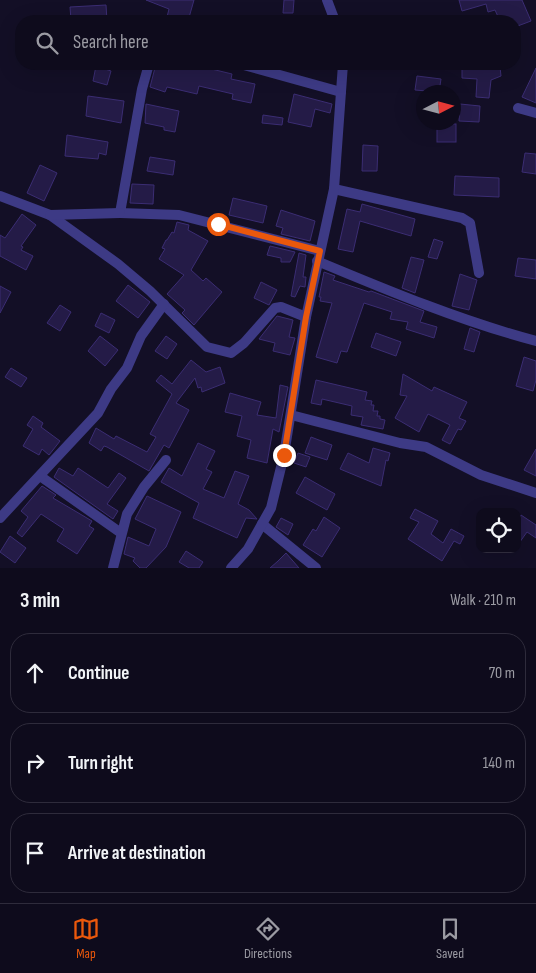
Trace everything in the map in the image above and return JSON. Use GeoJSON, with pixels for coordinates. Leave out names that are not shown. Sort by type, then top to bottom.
{"type":"FeatureCollection","features":[{"type":"Feature","properties":{"kind":"street"},"geometry":{"type":"LineString","coordinates":[[327,0],[333,15]]}},
{"type":"Feature","properties":{"kind":"street"},"geometry":{"type":"LineString","coordinates":[[120,213],[142,89],[147,70]]}},
{"type":"Feature","properties":{"kind":"street"},"geometry":{"type":"LineString","coordinates":[[262,70],[341,92]]}},
{"type":"Feature","properties":{"kind":"street"},"geometry":{"type":"LineString","coordinates":[[232,568],[248,549],[271,508],[291,415],[306,317],[318,256],[334,189],[343,70]]}},
{"type":"Feature","properties":{"kind":"street"},"geometry":{"type":"LineString","coordinates":[[518,108],[536,113]]}},
{"type":"Feature","properties":{"kind":"street"},"geometry":{"type":"LineString","coordinates":[[334,189],[462,218],[470,223],[479,273]]}},
{"type":"Feature","properties":{"kind":"street"},"geometry":{"type":"LineString","coordinates":[[0,196],[50,215],[118,264],[164,304],[206,347],[231,353],[244,343],[274,308],[281,308],[306,317]]}},
{"type":"Feature","properties":{"kind":"street"},"geometry":{"type":"LineString","coordinates":[[50,215],[120,213],[179,215],[236,228],[318,256],[382,288],[503,332],[536,341]]}},
{"type":"Feature","properties":{"kind":"street"},"geometry":{"type":"LineString","coordinates":[[0,518],[98,413],[111,389],[127,368],[141,336],[164,304]]}},
{"type":"Feature","properties":{"kind":"street"},"geometry":{"type":"LineString","coordinates":[[291,415],[400,443],[426,447],[482,475],[536,493]]}},
{"type":"Feature","properties":{"kind":"street"},"geometry":{"type":"LineString","coordinates":[[113,568],[127,514],[144,487],[166,460]]}},
{"type":"Feature","properties":{"kind":"street"},"geometry":{"type":"LineString","coordinates":[[40,476],[121,533]]}},
{"type":"Feature","properties":{"kind":"street"},"geometry":{"type":"LineString","coordinates":[[262,524],[316,568]]}},
{"type":"Feature","properties":{"kind":"building"},"geometry":{"type":"Polygon","coordinates":[[[146,0],[194,0],[190,15],[168,15],[169,9],[146,0]]]}},
{"type":"Feature","properties":{"kind":"building"},"geometry":{"type":"Polygon","coordinates":[[[284,0],[294,0],[293,13],[283,13],[284,0]]]}},
{"type":"Feature","properties":{"kind":"building"},"geometry":{"type":"Polygon","coordinates":[[[459,0],[522,0],[531,21],[521,25],[521,15],[497,15],[495,10],[488,12],[486,4],[462,11],[459,0]]]}},
{"type":"Feature","properties":{"kind":"building"},"geometry":{"type":"Polygon","coordinates":[[[106,5],[107,15],[71,15],[70,7],[106,5]]]}},
{"type":"Feature","properties":{"kind":"building"},"geometry":{"type":"Polygon","coordinates":[[[536,68],[536,103],[522,97],[536,68]]]}},
{"type":"Feature","properties":{"kind":"building"},"geometry":{"type":"Polygon","coordinates":[[[95,70],[111,71],[107,85],[93,81],[95,70]]]}},
{"type":"Feature","properties":{"kind":"building"},"geometry":{"type":"Polygon","coordinates":[[[154,70],[216,70],[232,74],[231,79],[255,84],[251,103],[232,99],[233,94],[199,86],[197,94],[167,87],[165,92],[150,87],[154,70]]]}},
{"type":"Feature","properties":{"kind":"building"},"geometry":{"type":"Polygon","coordinates":[[[462,70],[500,70],[501,76],[491,80],[489,98],[476,97],[477,79],[462,78],[462,70]]]}},
{"type":"Feature","properties":{"kind":"building"},"geometry":{"type":"Polygon","coordinates":[[[417,76],[441,79],[440,85],[416,85],[415,90],[417,76]]]}},
{"type":"Feature","properties":{"kind":"building"},"geometry":{"type":"Polygon","coordinates":[[[294,94],[332,104],[330,113],[315,109],[311,127],[288,122],[294,94]]]}},
{"type":"Feature","properties":{"kind":"building"},"geometry":{"type":"Polygon","coordinates":[[[88,96],[124,101],[121,123],[86,116],[88,96]]]}},
{"type":"Feature","properties":{"kind":"building"},"geometry":{"type":"Polygon","coordinates":[[[146,104],[179,111],[175,132],[164,130],[164,127],[145,123],[146,104]]]}},
{"type":"Feature","properties":{"kind":"building"},"geometry":{"type":"Polygon","coordinates":[[[461,104],[480,106],[479,122],[461,121],[461,104]]]}},
{"type":"Feature","properties":{"kind":"building"},"geometry":{"type":"Polygon","coordinates":[[[263,115],[283,118],[282,125],[262,123],[263,115]]]}},
{"type":"Feature","properties":{"kind":"building"},"geometry":{"type":"Polygon","coordinates":[[[437,130],[456,130],[456,142],[437,142],[437,130]]]}},
{"type":"Feature","properties":{"kind":"building"},"geometry":{"type":"Polygon","coordinates":[[[67,135],[108,142],[106,155],[99,153],[98,159],[65,156],[67,135]]]}},
{"type":"Feature","properties":{"kind":"building"},"geometry":{"type":"Polygon","coordinates":[[[363,145],[378,146],[377,171],[362,171],[363,145]]]}},
{"type":"Feature","properties":{"kind":"building"},"geometry":{"type":"Polygon","coordinates":[[[525,153],[536,154],[536,174],[522,172],[525,153]]]}},
{"type":"Feature","properties":{"kind":"building"},"geometry":{"type":"Polygon","coordinates":[[[150,157],[175,161],[173,175],[147,171],[150,157]]]}},
{"type":"Feature","properties":{"kind":"building"},"geometry":{"type":"Polygon","coordinates":[[[40,165],[57,173],[44,201],[27,193],[40,165]]]}},
{"type":"Feature","properties":{"kind":"building"},"geometry":{"type":"Polygon","coordinates":[[[455,176],[499,178],[499,197],[454,195],[455,176]]]}},
{"type":"Feature","properties":{"kind":"building"},"geometry":{"type":"Polygon","coordinates":[[[132,184],[154,185],[153,204],[130,203],[132,184]]]}},
{"type":"Feature","properties":{"kind":"building"},"geometry":{"type":"Polygon","coordinates":[[[233,198],[267,206],[263,223],[229,215],[233,198]]]}},
{"type":"Feature","properties":{"kind":"building"},"geometry":{"type":"Polygon","coordinates":[[[362,204],[415,219],[411,236],[360,221],[353,252],[338,249],[347,209],[360,212],[362,204]]]}},
{"type":"Feature","properties":{"kind":"building"},"geometry":{"type":"Polygon","coordinates":[[[281,210],[315,221],[310,241],[281,234],[283,228],[276,226],[281,210]]]}},
{"type":"Feature","properties":{"kind":"building"},"geometry":{"type":"Polygon","coordinates":[[[22,214],[36,225],[21,246],[23,247],[21,250],[33,256],[26,270],[0,256],[0,235],[5,238],[22,214]]]}},
{"type":"Feature","properties":{"kind":"building"},"geometry":{"type":"Polygon","coordinates":[[[177,222],[189,225],[188,230],[208,241],[191,270],[203,281],[206,278],[222,292],[194,325],[182,313],[185,310],[167,294],[184,275],[159,259],[165,249],[162,248],[166,240],[172,232],[174,233],[177,222]]]}},
{"type":"Feature","properties":{"kind":"building"},"geometry":{"type":"Polygon","coordinates":[[[434,239],[443,242],[437,259],[428,257],[434,239]]]}},
{"type":"Feature","properties":{"kind":"building"},"geometry":{"type":"Polygon","coordinates":[[[270,246],[295,252],[290,262],[281,262],[281,258],[267,255],[270,246]]]}},
{"type":"Feature","properties":{"kind":"building"},"geometry":{"type":"Polygon","coordinates":[[[299,253],[306,255],[303,277],[306,277],[305,287],[300,286],[295,297],[291,296],[299,253]]]}},
{"type":"Feature","properties":{"kind":"building"},"geometry":{"type":"Polygon","coordinates":[[[411,257],[424,260],[415,293],[402,288],[411,257]]]}},
{"type":"Feature","properties":{"kind":"building"},"geometry":{"type":"Polygon","coordinates":[[[518,258],[536,260],[536,279],[515,276],[518,258]]]}},
{"type":"Feature","properties":{"kind":"building"},"geometry":{"type":"Polygon","coordinates":[[[324,272],[335,276],[333,280],[369,292],[371,291],[424,311],[420,322],[437,327],[434,338],[406,329],[408,322],[390,319],[392,312],[364,303],[347,352],[341,351],[337,363],[316,357],[332,303],[320,301],[321,297],[319,297],[324,272]]]}},
{"type":"Feature","properties":{"kind":"building"},"geometry":{"type":"Polygon","coordinates":[[[460,274],[477,280],[469,310],[452,306],[460,274]]]}},
{"type":"Feature","properties":{"kind":"building"},"geometry":{"type":"Polygon","coordinates":[[[261,282],[277,290],[269,305],[254,298],[261,282]]]}},
{"type":"Feature","properties":{"kind":"building"},"geometry":{"type":"Polygon","coordinates":[[[128,285],[150,302],[138,318],[116,301],[128,285]]]}},
{"type":"Feature","properties":{"kind":"building"},"geometry":{"type":"Polygon","coordinates":[[[0,286],[11,292],[0,313],[0,286]]]}},
{"type":"Feature","properties":{"kind":"building"},"geometry":{"type":"Polygon","coordinates":[[[60,305],[71,312],[60,331],[47,323],[60,305]]]}},
{"type":"Feature","properties":{"kind":"building"},"geometry":{"type":"Polygon","coordinates":[[[101,313],[115,320],[109,333],[95,326],[101,313]]]}},
{"type":"Feature","properties":{"kind":"building"},"geometry":{"type":"Polygon","coordinates":[[[277,316],[293,320],[289,337],[295,338],[290,355],[273,351],[275,343],[259,339],[277,316]]]}},
{"type":"Feature","properties":{"kind":"building"},"geometry":{"type":"Polygon","coordinates":[[[470,328],[480,332],[474,352],[464,349],[470,328]]]}},
{"type":"Feature","properties":{"kind":"building"},"geometry":{"type":"Polygon","coordinates":[[[376,333],[401,342],[396,356],[371,347],[376,333]]]}},
{"type":"Feature","properties":{"kind":"building"},"geometry":{"type":"Polygon","coordinates":[[[100,336],[118,350],[105,366],[88,351],[100,336]]]}},
{"type":"Feature","properties":{"kind":"building"},"geometry":{"type":"Polygon","coordinates":[[[166,336],[177,344],[167,359],[155,351],[166,336]]]}},
{"type":"Feature","properties":{"kind":"building"},"geometry":{"type":"Polygon","coordinates":[[[524,357],[536,361],[536,380],[533,391],[516,386],[524,357]]]}},
{"type":"Feature","properties":{"kind":"building"},"geometry":{"type":"Polygon","coordinates":[[[191,360],[206,372],[220,367],[225,383],[202,392],[201,387],[198,388],[195,378],[176,403],[189,410],[169,448],[164,445],[149,471],[107,447],[104,446],[101,451],[89,443],[96,428],[114,439],[116,436],[147,452],[156,437],[150,434],[172,394],[156,381],[161,375],[172,384],[191,360]]]}},
{"type":"Feature","properties":{"kind":"building"},"geometry":{"type":"Polygon","coordinates":[[[11,368],[27,378],[21,387],[5,377],[11,368]]]}},
{"type":"Feature","properties":{"kind":"building"},"geometry":{"type":"Polygon","coordinates":[[[403,374],[432,391],[434,387],[467,402],[459,418],[466,421],[461,430],[458,429],[450,444],[442,440],[450,425],[428,414],[419,432],[395,418],[407,396],[400,395],[403,374]]]}},
{"type":"Feature","properties":{"kind":"building"},"geometry":{"type":"Polygon","coordinates":[[[316,380],[367,392],[365,400],[372,401],[371,405],[374,405],[373,411],[378,411],[377,416],[385,420],[383,429],[361,425],[363,417],[351,415],[352,406],[322,399],[321,405],[311,403],[316,380]]]}},
{"type":"Feature","properties":{"kind":"building"},"geometry":{"type":"Polygon","coordinates":[[[280,385],[288,387],[279,432],[273,429],[267,463],[247,458],[251,440],[237,436],[242,416],[225,412],[230,393],[261,402],[257,415],[276,418],[280,385]]]}},
{"type":"Feature","properties":{"kind":"building"},"geometry":{"type":"Polygon","coordinates":[[[33,416],[43,423],[41,427],[60,441],[49,455],[42,449],[39,455],[23,446],[33,429],[27,425],[33,416]]]}},
{"type":"Feature","properties":{"kind":"building"},"geometry":{"type":"Polygon","coordinates":[[[311,437],[332,445],[327,460],[305,453],[311,437]]]}},
{"type":"Feature","properties":{"kind":"building"},"geometry":{"type":"Polygon","coordinates":[[[198,443],[215,451],[206,469],[212,472],[203,489],[224,498],[235,471],[249,476],[238,504],[249,510],[257,519],[246,518],[237,538],[193,518],[199,503],[161,482],[169,468],[182,476],[198,443]]]}},
{"type":"Feature","properties":{"kind":"building"},"geometry":{"type":"Polygon","coordinates":[[[373,448],[390,453],[388,461],[386,460],[381,486],[340,469],[348,453],[369,463],[373,448]]]}},
{"type":"Feature","properties":{"kind":"building"},"geometry":{"type":"Polygon","coordinates":[[[536,449],[536,476],[524,470],[536,449]]]}},
{"type":"Feature","properties":{"kind":"building"},"geometry":{"type":"Polygon","coordinates":[[[298,453],[310,457],[306,467],[294,463],[298,453]]]}},
{"type":"Feature","properties":{"kind":"building"},"geometry":{"type":"Polygon","coordinates":[[[59,468],[73,476],[78,468],[108,488],[119,473],[126,478],[107,504],[118,511],[113,519],[54,477],[59,468]]]}},
{"type":"Feature","properties":{"kind":"building"},"geometry":{"type":"Polygon","coordinates":[[[305,477],[335,494],[327,510],[296,493],[305,477]]]}},
{"type":"Feature","properties":{"kind":"building"},"geometry":{"type":"Polygon","coordinates":[[[42,486],[56,495],[53,498],[92,521],[89,526],[94,529],[77,554],[57,541],[64,529],[41,514],[22,537],[17,533],[28,517],[21,511],[42,486]]]}},
{"type":"Feature","properties":{"kind":"building"},"geometry":{"type":"Polygon","coordinates":[[[147,496],[181,512],[166,547],[146,568],[140,568],[133,561],[135,558],[124,554],[128,537],[149,546],[156,529],[135,519],[147,496]]]}},
{"type":"Feature","properties":{"kind":"building"},"geometry":{"type":"Polygon","coordinates":[[[415,509],[438,521],[431,534],[443,543],[451,529],[464,536],[460,544],[454,541],[442,561],[408,539],[419,522],[410,518],[415,509]]]}},
{"type":"Feature","properties":{"kind":"building"},"geometry":{"type":"Polygon","coordinates":[[[521,515],[536,525],[536,538],[527,532],[521,540],[521,515]]]}},
{"type":"Feature","properties":{"kind":"building"},"geometry":{"type":"Polygon","coordinates":[[[324,517],[340,528],[322,557],[303,545],[313,529],[316,531],[324,517]]]}},
{"type":"Feature","properties":{"kind":"building"},"geometry":{"type":"Polygon","coordinates":[[[281,518],[293,524],[288,535],[276,527],[281,518]]]}},
{"type":"Feature","properties":{"kind":"building"},"geometry":{"type":"Polygon","coordinates":[[[10,536],[26,548],[15,563],[0,552],[10,536]]]}},
{"type":"Feature","properties":{"kind":"building"},"geometry":{"type":"Polygon","coordinates":[[[186,551],[203,562],[199,568],[189,568],[179,562],[186,551]]]}},
{"type":"Feature","properties":{"kind":"building"},"geometry":{"type":"Polygon","coordinates":[[[286,553],[299,568],[270,568],[278,561],[286,553]]]}},
{"type":"Feature","properties":{"kind":"route"},"geometry":{"type":"LineString","coordinates":[[218,224],[320,251],[306,317],[284,455]]}}]}
